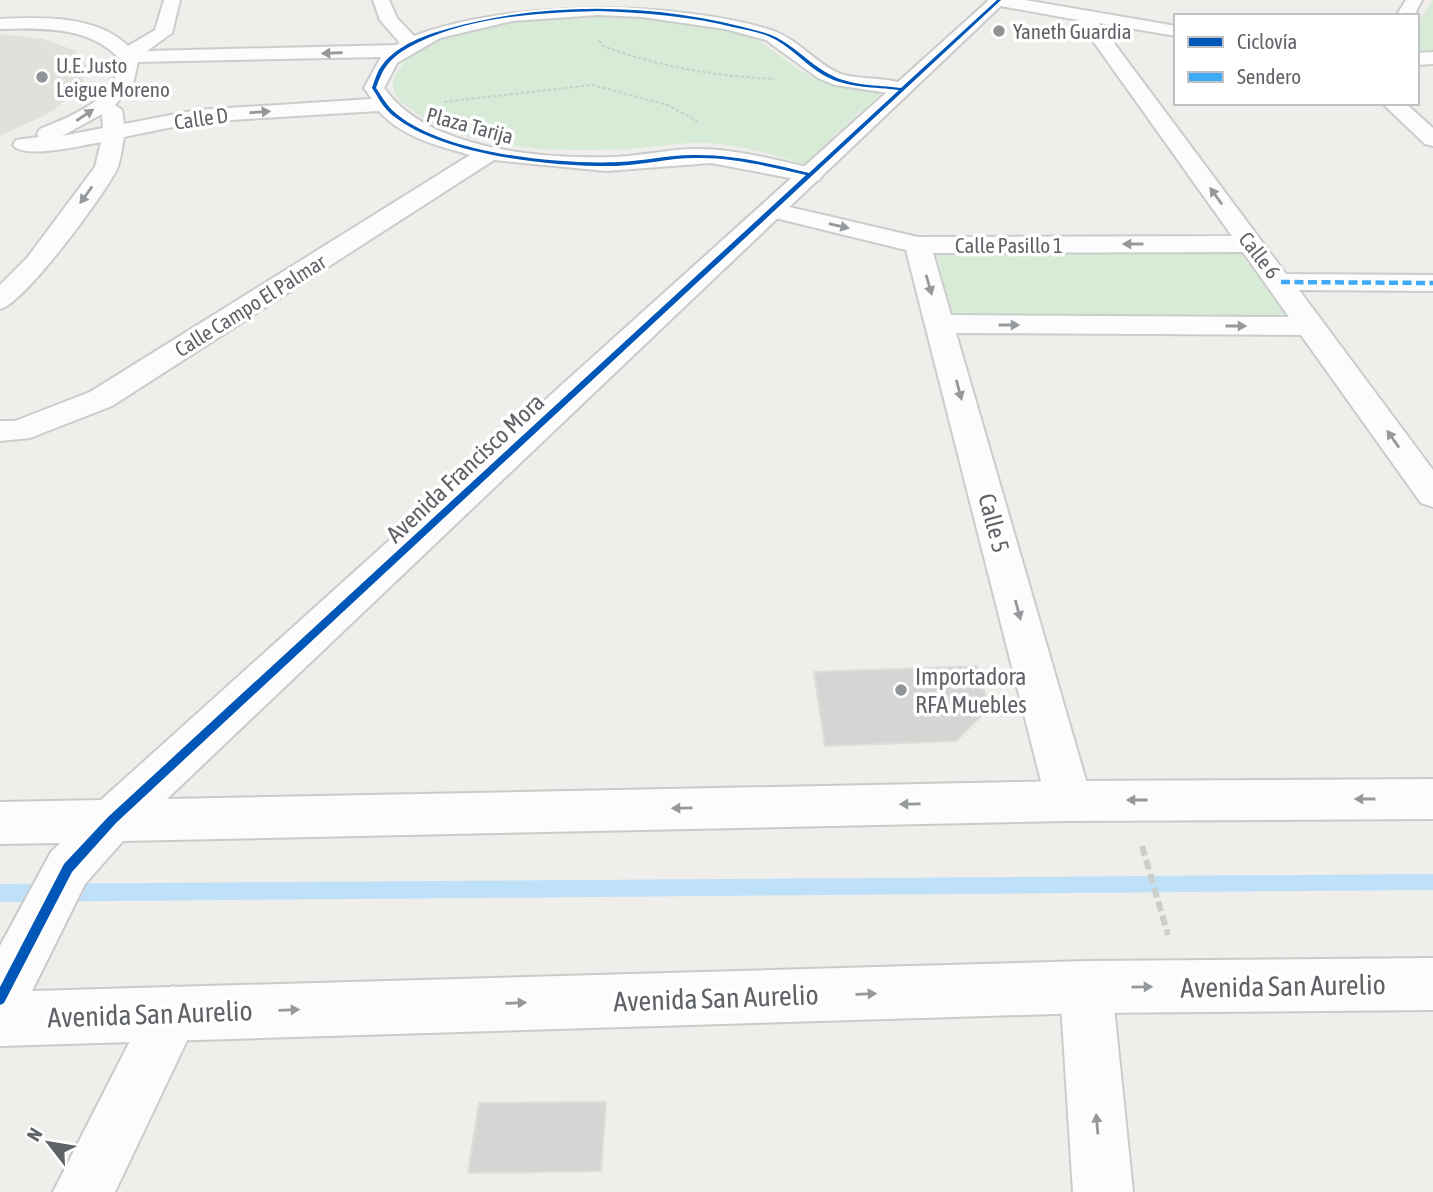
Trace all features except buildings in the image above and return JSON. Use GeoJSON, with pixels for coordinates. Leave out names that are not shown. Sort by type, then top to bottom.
{"type":"FeatureCollection","features":[{"type":"Feature","properties":{"kind":"street"},"geometry":{"type":"LineString","coordinates":[[127,56],[163,33],[168,23],[172,0]]}},
{"type":"Feature","properties":{"kind":"street"},"geometry":{"type":"LineString","coordinates":[[381,0],[405,47]]}},
{"type":"Feature","properties":{"kind":"street"},"geometry":{"type":"LineString","coordinates":[[998,0],[1174,31]]}},
{"type":"Feature","properties":{"kind":"street","name":"Avenida Francisco Mora"},"geometry":{"type":"LineString","coordinates":[[8,984],[68,868],[112,820],[998,0]]}},
{"type":"Feature","properties":{"kind":"street"},"geometry":{"type":"LineString","coordinates":[[381,105],[374,88],[383,66],[405,47],[450,27],[493,16],[585,4],[738,26],[785,42],[827,75],[902,89]]}},
{"type":"Feature","properties":{"kind":"street","name":"Calle 6"},"geometry":{"type":"LineString","coordinates":[[1084,15],[1250,244],[1313,326],[1433,495]]}},
{"type":"Feature","properties":{"kind":"street"},"geometry":{"type":"LineString","coordinates":[[0,23],[70,28],[108,39],[140,36],[168,23]]}},
{"type":"Feature","properties":{"kind":"street"},"geometry":{"type":"LineString","coordinates":[[108,39],[127,56],[405,47]]}},
{"type":"Feature","properties":{"kind":"street"},"geometry":{"type":"LineString","coordinates":[[0,152],[24,145],[76,121],[111,97],[128,76],[127,56]]}},
{"type":"Feature","properties":{"kind":"street"},"geometry":{"type":"LineString","coordinates":[[0,301],[36,264],[106,168],[114,134],[111,97]]}},
{"type":"Feature","properties":{"kind":"street","name":"Calle D"},"geometry":{"type":"LineString","coordinates":[[24,145],[114,134],[197,116],[381,105]]}},
{"type":"Feature","properties":{"kind":"street","name":"Plaza Tarija"},"geometry":{"type":"LineString","coordinates":[[381,105],[398,120],[424,134],[489,153],[607,164],[695,156],[737,159],[811,175]]}},
{"type":"Feature","properties":{"kind":"street"},"geometry":{"type":"LineString","coordinates":[[1394,105],[1433,139]]}},
{"type":"Feature","properties":{"kind":"street","name":"Calle Campo El Palmar"},"geometry":{"type":"LineString","coordinates":[[0,431],[19,431],[101,400],[489,153]]}},
{"type":"Feature","properties":{"kind":"street","name":"Calle Pasillo 1"},"geometry":{"type":"LineString","coordinates":[[772,210],[918,245],[1250,244]]}},
{"type":"Feature","properties":{"kind":"street","name":"Calle 5"},"geometry":{"type":"LineString","coordinates":[[918,245],[1069,801]]}},
{"type":"Feature","properties":{"kind":"street"},"geometry":{"type":"LineString","coordinates":[[1281,282],[1433,283]]}},
{"type":"Feature","properties":{"kind":"street"},"geometry":{"type":"LineString","coordinates":[[941,324],[1313,326]]}},
{"type":"Feature","properties":{"kind":"street"},"geometry":{"type":"LineString","coordinates":[[0,823],[1069,801],[1433,799]]}},
{"type":"Feature","properties":{"kind":"street","name":"Avenida San Aurelio"},"geometry":{"type":"LineString","coordinates":[[0,1020],[1086,987],[1433,984]]}},
{"type":"Feature","properties":{"kind":"street"},"geometry":{"type":"LineString","coordinates":[[1086,987],[1103,1192]]}},
{"type":"Feature","properties":{"kind":"street"},"geometry":{"type":"LineString","coordinates":[[83,1192],[173,1013]]}},
{"type":"Feature","properties":{"kind":"path"},"geometry":{"type":"LineString","coordinates":[[585,4],[587,24],[603,46],[649,64],[717,77],[780,79]]}},
{"type":"Feature","properties":{"kind":"path"},"geometry":{"type":"LineString","coordinates":[[381,105],[408,106],[592,85],[668,106],[704,125]]}},
{"type":"Feature","properties":{"kind":"path"},"geometry":{"type":"LineString","coordinates":[[1140,837],[1169,939]]}},
{"type":"Feature","properties":{"kind":"shaded area","name":"U.E. Justo Leigue Moreno"},"geometry":{"type":"Polygon","coordinates":[[[0,34],[43,39],[74,50],[87,66],[80,88],[51,112],[0,136],[0,34]]]}},
{"type":"Feature","properties":{"kind":"green space"},"geometry":{"type":"Polygon","coordinates":[[[1433,0],[1433,55],[1419,55],[1419,21],[1433,0]]]}},
{"type":"Feature","properties":{"kind":"green space"},"geometry":{"type":"Polygon","coordinates":[[[562,12],[674,18],[718,26],[756,39],[798,69],[818,79],[887,88],[804,164],[756,150],[706,143],[579,150],[520,147],[491,142],[463,136],[438,126],[400,101],[394,91],[397,72],[415,52],[432,41],[474,26],[562,12]]]}},
{"type":"Feature","properties":{"kind":"green space"},"geometry":{"type":"Polygon","coordinates":[[[1239,250],[1287,318],[953,316],[935,251],[1239,250]]]}},
{"type":"Feature","properties":{"kind":"waterway"},"geometry":{"type":"LineString","coordinates":[[0,893],[1433,882]]}},
{"type":"Feature","properties":{"kind":"marked path"},"geometry":{"type":"LineString","coordinates":[[1281,282],[1433,283]]}},
{"type":"Feature","properties":{"kind":"cycle path"},"geometry":{"type":"LineString","coordinates":[[0,999],[68,868],[112,820],[999,0]]}},
{"type":"Feature","properties":{"kind":"cycle path"},"geometry":{"type":"LineString","coordinates":[[811,175],[754,162],[711,156],[606,164],[547,161],[476,150],[443,141],[413,127],[389,110],[374,88],[382,69],[390,59],[408,46],[434,34],[471,23],[512,16],[598,10],[685,17],[763,33],[781,41],[833,78],[902,89]]}},
{"type":"Feature","properties":{"kind":"place","name":"Yaneth Guardia"},"geometry":{"type":"Point","coordinates":[999,31]}},
{"type":"Feature","properties":{"kind":"place","name":"U.E. Justo Leigue Moreno"},"geometry":{"type":"Point","coordinates":[42,77]}},
{"type":"Feature","properties":{"kind":"place","name":"Importadora RFA Muebles"},"geometry":{"type":"Point","coordinates":[901,690]}}]}
